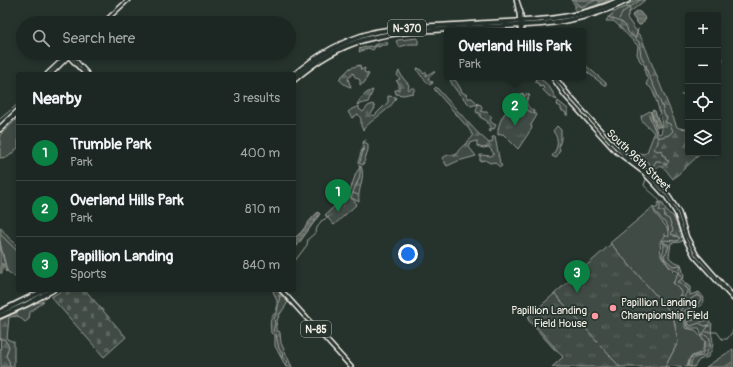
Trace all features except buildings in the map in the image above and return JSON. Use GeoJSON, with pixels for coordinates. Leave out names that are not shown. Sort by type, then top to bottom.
{"type":"FeatureCollection","features":[{"type":"Feature","properties":{"kind":"highway"},"geometry":{"type":"LineString","coordinates":[[521,23],[552,20],[585,13],[620,0]]}},
{"type":"Feature","properties":{"kind":"highway","name":"N-370"},"geometry":{"type":"LineString","coordinates":[[296,76],[317,58],[338,46],[361,36],[393,29],[521,23],[554,23],[607,10],[628,0]]}},
{"type":"Feature","properties":{"kind":"highway","name":"N-370"},"geometry":{"type":"LineString","coordinates":[[450,28],[521,23]]}},
{"type":"Feature","properties":{"kind":"highway","name":"N-370"},"geometry":{"type":"LineString","coordinates":[[296,76],[324,57],[362,40],[383,34],[444,28]]}},
{"type":"Feature","properties":{"kind":"highway"},"geometry":{"type":"LineString","coordinates":[[305,69],[338,46]]}},
{"type":"Feature","properties":{"kind":"highway"},"geometry":{"type":"LineString","coordinates":[[0,312],[41,292]]}},
{"type":"Feature","properties":{"kind":"highway"},"geometry":{"type":"LineString","coordinates":[[0,316],[49,292]]}},
{"type":"Feature","properties":{"kind":"main road"},"geometry":{"type":"LineString","coordinates":[[111,16],[128,0]]}},
{"type":"Feature","properties":{"kind":"main road"},"geometry":{"type":"LineString","coordinates":[[516,0],[521,12],[521,28]]}},
{"type":"Feature","properties":{"kind":"main road"},"geometry":{"type":"LineString","coordinates":[[49,72],[63,60]]}},
{"type":"Feature","properties":{"kind":"main road"},"geometry":{"type":"LineString","coordinates":[[52,72],[64,60]]}},
{"type":"Feature","properties":{"kind":"main road"},"geometry":{"type":"LineString","coordinates":[[73,60],[84,72]]}},
{"type":"Feature","properties":{"kind":"main road","name":"South 96th Street"},"geometry":{"type":"LineString","coordinates":[[554,80],[565,96],[614,150],[644,172]]}},
{"type":"Feature","properties":{"kind":"main road","name":"South 96th Street"},"geometry":{"type":"LineString","coordinates":[[557,80],[621,152],[652,179],[675,205],[683,222],[687,237],[697,255],[733,296]]}},
{"type":"Feature","properties":{"kind":"main road"},"geometry":{"type":"LineString","coordinates":[[0,127],[16,112]]}},
{"type":"Feature","properties":{"kind":"main road"},"geometry":{"type":"LineString","coordinates":[[0,130],[16,115]]}},
{"type":"Feature","properties":{"kind":"main road","name":"South 96th Street"},"geometry":{"type":"LineString","coordinates":[[652,179],[674,209],[694,256],[733,300]]}},
{"type":"Feature","properties":{"kind":"main road","name":"N-85"},"geometry":{"type":"LineString","coordinates":[[283,292],[351,367]]}},
{"type":"Feature","properties":{"kind":"green space"},"geometry":{"type":"Polygon","coordinates":[[[571,0],[609,0],[575,12],[575,5],[571,0]]]}},
{"type":"Feature","properties":{"kind":"green space"},"geometry":{"type":"Polygon","coordinates":[[[573,0],[596,0],[581,7],[573,0]]]}},
{"type":"Feature","properties":{"kind":"green space"},"geometry":{"type":"Polygon","coordinates":[[[636,0],[645,0],[629,13],[629,9],[626,6],[636,0]]]}},
{"type":"Feature","properties":{"kind":"green space"},"geometry":{"type":"Polygon","coordinates":[[[626,7],[629,8],[630,10],[627,18],[642,39],[677,127],[685,129],[685,156],[698,156],[673,179],[664,168],[658,167],[651,171],[649,170],[650,164],[642,158],[639,153],[644,154],[647,152],[654,134],[651,129],[644,124],[641,116],[650,111],[659,134],[661,133],[662,124],[655,97],[651,88],[646,84],[648,80],[645,73],[645,66],[640,61],[637,54],[638,46],[616,23],[613,21],[606,21],[609,16],[626,7]]]}},
{"type":"Feature","properties":{"kind":"green space"},"geometry":{"type":"Polygon","coordinates":[[[418,38],[418,44],[410,44],[399,47],[396,41],[398,40],[418,38]]]}},
{"type":"Feature","properties":{"kind":"green space"},"geometry":{"type":"Polygon","coordinates":[[[384,42],[388,43],[387,45],[382,45],[379,47],[376,46],[373,50],[368,48],[359,52],[359,49],[369,46],[373,47],[374,45],[384,42]]]}},
{"type":"Feature","properties":{"kind":"green space"},"geometry":{"type":"Polygon","coordinates":[[[360,65],[361,70],[365,68],[364,72],[369,74],[364,83],[360,85],[360,80],[355,77],[353,73],[348,79],[351,87],[344,84],[339,79],[350,68],[360,65]]]}},
{"type":"Feature","properties":{"kind":"green space"},"geometry":{"type":"Polygon","coordinates":[[[586,66],[606,83],[606,85],[586,71],[586,66]]]}},
{"type":"Feature","properties":{"kind":"green space"},"geometry":{"type":"Polygon","coordinates":[[[417,68],[424,74],[426,72],[426,76],[432,72],[435,72],[428,78],[431,83],[432,81],[433,83],[430,85],[420,75],[417,68]]]}},
{"type":"Feature","properties":{"kind":"green space"},"geometry":{"type":"Polygon","coordinates":[[[399,71],[409,85],[408,90],[415,88],[413,93],[403,95],[396,94],[395,90],[399,90],[399,83],[396,81],[400,79],[397,75],[399,71]]]}},
{"type":"Feature","properties":{"kind":"green space"},"geometry":{"type":"Polygon","coordinates":[[[450,80],[456,81],[462,92],[467,95],[467,98],[472,98],[478,104],[471,106],[450,80]]]}},
{"type":"Feature","properties":{"kind":"green space"},"geometry":{"type":"Polygon","coordinates":[[[536,80],[542,80],[546,83],[557,100],[549,96],[543,90],[544,88],[542,86],[539,87],[539,84],[535,82],[536,80]]]}},
{"type":"Feature","properties":{"kind":"green space"},"geometry":{"type":"Polygon","coordinates":[[[436,87],[489,143],[493,141],[492,137],[495,137],[500,163],[502,166],[500,167],[494,162],[490,163],[485,160],[480,161],[480,155],[491,156],[494,154],[489,147],[483,148],[477,146],[477,141],[472,142],[469,145],[476,156],[447,166],[442,158],[448,155],[456,155],[473,136],[469,129],[434,89],[436,87]]]}},
{"type":"Feature","properties":{"kind":"green space"},"geometry":{"type":"Polygon","coordinates":[[[373,90],[368,102],[357,105],[368,92],[373,90]]]}},
{"type":"Feature","properties":{"kind":"green space"},"geometry":{"type":"Polygon","coordinates":[[[523,93],[524,97],[527,93],[530,96],[527,100],[527,104],[535,114],[529,113],[525,109],[523,111],[516,108],[523,107],[519,102],[522,98],[516,97],[523,93]]]}},
{"type":"Feature","properties":{"kind":"green space"},"geometry":{"type":"Polygon","coordinates":[[[388,96],[396,97],[391,106],[363,130],[361,126],[361,119],[358,114],[352,118],[348,112],[359,106],[359,109],[363,112],[368,106],[373,104],[375,108],[371,114],[374,116],[388,102],[388,96]]]}},
{"type":"Feature","properties":{"kind":"green space"},"geometry":{"type":"Polygon","coordinates":[[[558,101],[568,109],[568,115],[566,115],[566,113],[561,110],[561,107],[557,105],[558,101]]]}},
{"type":"Feature","properties":{"kind":"green space"},"geometry":{"type":"Polygon","coordinates":[[[512,103],[524,111],[525,109],[537,115],[531,125],[532,128],[518,149],[503,134],[498,135],[500,122],[512,103]]]}},
{"type":"Feature","properties":{"kind":"green space"},"geometry":{"type":"Polygon","coordinates":[[[478,104],[482,107],[481,111],[487,112],[492,117],[490,120],[492,123],[496,125],[494,129],[491,128],[491,132],[488,131],[490,128],[487,121],[480,117],[480,113],[477,113],[476,111],[478,104]]]}},
{"type":"Feature","properties":{"kind":"green space"},"geometry":{"type":"Polygon","coordinates":[[[16,120],[16,150],[8,157],[0,158],[0,135],[16,120]]]}},
{"type":"Feature","properties":{"kind":"green space"},"geometry":{"type":"Polygon","coordinates":[[[557,126],[561,130],[561,139],[559,147],[560,150],[556,158],[552,156],[556,150],[557,144],[557,138],[553,131],[557,126]]]}},
{"type":"Feature","properties":{"kind":"green space"},"geometry":{"type":"Polygon","coordinates":[[[364,142],[368,144],[368,150],[363,165],[358,163],[364,142]]]}},
{"type":"Feature","properties":{"kind":"green space"},"geometry":{"type":"Polygon","coordinates":[[[361,166],[363,175],[359,193],[359,202],[350,197],[341,206],[336,204],[350,191],[356,173],[361,166]]]}},
{"type":"Feature","properties":{"kind":"green space"},"geometry":{"type":"Polygon","coordinates":[[[348,194],[357,204],[334,225],[325,215],[348,194]]]}},
{"type":"Feature","properties":{"kind":"green space"},"geometry":{"type":"Polygon","coordinates":[[[662,202],[667,212],[673,216],[684,240],[671,243],[669,257],[673,261],[681,264],[684,275],[683,282],[690,287],[690,295],[699,292],[704,298],[702,305],[694,309],[694,313],[701,322],[708,320],[712,324],[711,329],[713,343],[711,351],[708,357],[699,360],[694,367],[688,367],[690,358],[703,353],[706,342],[702,337],[699,328],[689,328],[686,325],[686,318],[681,313],[685,303],[682,298],[682,292],[674,284],[674,281],[679,276],[678,272],[669,266],[662,256],[664,247],[661,241],[666,235],[669,237],[668,226],[653,209],[658,207],[658,203],[662,202]]]}},
{"type":"Feature","properties":{"kind":"green space"},"geometry":{"type":"Polygon","coordinates":[[[653,207],[655,213],[668,229],[660,242],[661,256],[677,276],[673,283],[679,288],[681,293],[680,298],[684,303],[680,311],[685,318],[685,328],[695,330],[705,342],[702,352],[690,357],[687,367],[665,367],[678,342],[673,315],[610,243],[653,207]]]}},
{"type":"Feature","properties":{"kind":"green space"},"geometry":{"type":"Polygon","coordinates":[[[0,227],[16,245],[16,250],[1,235],[0,227]]]}},
{"type":"Feature","properties":{"kind":"green space"},"geometry":{"type":"Polygon","coordinates":[[[0,234],[16,250],[16,278],[7,271],[0,242],[0,234]]]}},
{"type":"Feature","properties":{"kind":"green space"},"geometry":{"type":"Polygon","coordinates":[[[611,244],[673,315],[678,342],[665,367],[552,367],[563,357],[528,317],[611,244]]]}},
{"type":"Feature","properties":{"kind":"green space"},"geometry":{"type":"Polygon","coordinates":[[[0,247],[7,271],[6,272],[2,263],[2,273],[0,273],[0,247]]]}},
{"type":"Feature","properties":{"kind":"green space"},"geometry":{"type":"Polygon","coordinates":[[[60,292],[87,292],[126,337],[104,357],[51,297],[60,292]]]}},
{"type":"Feature","properties":{"kind":"green space"},"geometry":{"type":"Polygon","coordinates":[[[273,292],[279,292],[288,302],[278,319],[276,331],[279,331],[280,333],[281,343],[292,367],[286,367],[275,346],[275,335],[271,333],[271,318],[277,311],[277,301],[273,292]]]}},
{"type":"Feature","properties":{"kind":"green space"},"geometry":{"type":"Polygon","coordinates":[[[44,301],[30,312],[29,319],[25,322],[18,316],[9,317],[7,339],[14,342],[14,367],[1,367],[0,320],[36,303],[44,301]]]}},
{"type":"Feature","properties":{"kind":"green space"},"geometry":{"type":"Polygon","coordinates":[[[530,318],[564,357],[554,349],[529,321],[528,319],[530,318]]]}},
{"type":"Feature","properties":{"kind":"green space"},"geometry":{"type":"Polygon","coordinates":[[[733,349],[733,367],[706,367],[733,349]]]}},
{"type":"Feature","properties":{"kind":"shaded area"},"geometry":{"type":"Polygon","coordinates":[[[637,11],[640,12],[646,19],[641,25],[639,25],[632,16],[637,11]]]}},
{"type":"Feature","properties":{"kind":"shaded area"},"geometry":{"type":"Polygon","coordinates":[[[653,110],[655,111],[661,127],[657,127],[651,112],[653,110]]]}},
{"type":"Feature","properties":{"kind":"shaded area"},"geometry":{"type":"Polygon","coordinates":[[[318,212],[320,214],[296,247],[296,236],[318,212]]]}},
{"type":"Feature","properties":{"kind":"waterway"},"geometry":{"type":"LineString","coordinates":[[597,0],[599,2],[603,0]]}},
{"type":"Feature","properties":{"kind":"waterway"},"geometry":{"type":"LineString","coordinates":[[619,19],[623,12],[640,0]]}},
{"type":"Feature","properties":{"kind":"waterway"},"geometry":{"type":"LineString","coordinates":[[608,17],[623,23],[628,32],[639,42],[641,56],[644,61]]}},
{"type":"Feature","properties":{"kind":"waterway"},"geometry":{"type":"LineString","coordinates":[[635,40],[638,29]]}},
{"type":"Feature","properties":{"kind":"waterway"},"geometry":{"type":"LineString","coordinates":[[721,64],[723,59]]}},
{"type":"Feature","properties":{"kind":"waterway"},"geometry":{"type":"LineString","coordinates":[[646,65],[648,74],[667,118],[665,122],[670,124],[673,131],[669,135],[658,138]]}},
{"type":"Feature","properties":{"kind":"waterway"},"geometry":{"type":"LineString","coordinates":[[681,95],[685,92]]}},
{"type":"Feature","properties":{"kind":"waterway"},"geometry":{"type":"LineString","coordinates":[[0,119],[16,106]]}},
{"type":"Feature","properties":{"kind":"waterway"},"geometry":{"type":"LineString","coordinates":[[649,115],[658,138],[658,143],[653,149],[658,151],[662,150],[662,155],[669,161],[666,165],[660,161],[656,161],[649,174]]}},
{"type":"Feature","properties":{"kind":"waterway"},"geometry":{"type":"LineString","coordinates":[[360,162],[364,148],[363,142],[366,140]]}},
{"type":"Feature","properties":{"kind":"waterway"},"geometry":{"type":"LineString","coordinates":[[351,199],[359,178],[359,165]]}},
{"type":"Feature","properties":{"kind":"waterway"},"geometry":{"type":"LineString","coordinates":[[647,177],[644,185],[658,199],[660,203],[659,211],[664,211],[665,217],[669,219],[673,230],[671,234],[680,238],[677,241],[664,240],[663,243],[669,245],[667,252],[664,255],[665,259],[673,266],[681,265],[679,272],[682,276],[681,280],[677,282],[688,289],[688,292],[684,297],[685,300],[688,301],[697,295],[702,298],[697,305],[684,311],[686,314],[696,318],[687,323],[691,326],[699,323],[705,326],[709,325],[703,334],[710,338],[710,347],[705,356],[699,356],[691,361],[691,367]]}},
{"type":"Feature","properties":{"kind":"waterway"},"geometry":{"type":"LineString","coordinates":[[353,193],[358,195]]}},
{"type":"Feature","properties":{"kind":"waterway"},"geometry":{"type":"LineString","coordinates":[[296,259],[307,245],[308,239],[315,233],[321,221],[329,217]]}},
{"type":"Feature","properties":{"kind":"waterway"},"geometry":{"type":"LineString","coordinates":[[555,294],[597,341]]}},
{"type":"Feature","properties":{"kind":"waterway"},"geometry":{"type":"LineString","coordinates":[[274,332],[274,318],[277,312],[280,295]]}},
{"type":"Feature","properties":{"kind":"waterway"},"geometry":{"type":"LineString","coordinates":[[706,332],[717,332],[722,339],[727,339],[733,330]]}},
{"type":"Feature","properties":{"kind":"waterway"},"geometry":{"type":"LineString","coordinates":[[276,334],[279,349],[283,354],[282,357],[288,362],[285,364],[286,367]]}},
{"type":"Feature","properties":{"kind":"waterway"},"geometry":{"type":"LineString","coordinates":[[0,339],[4,339],[9,346],[6,356],[10,367]]}},
{"type":"Feature","properties":{"kind":"waterway"},"geometry":{"type":"LineString","coordinates":[[600,345],[620,367]]}},
{"type":"Feature","properties":{"kind":"waterway"},"geometry":{"type":"LineString","coordinates":[[725,367],[733,362]]}},
{"type":"Feature","properties":{"kind":"place","name":"Overland Hills Park"},"geometry":{"type":"Point","coordinates":[515,126]}},
{"type":"Feature","properties":{"kind":"place","name":"Trumble Park"},"geometry":{"type":"Point","coordinates":[338,212]}},
{"type":"Feature","properties":{"kind":"place","name":"Papillion Landing"},"geometry":{"type":"Point","coordinates":[577,293]}},
{"type":"Feature","properties":{"kind":"place","name":"Papillion Landing Championship Field"},"geometry":{"type":"Point","coordinates":[613,308]}},
{"type":"Feature","properties":{"kind":"place","name":"Papillion Landing Field House"},"geometry":{"type":"Point","coordinates":[595,316]}}]}
